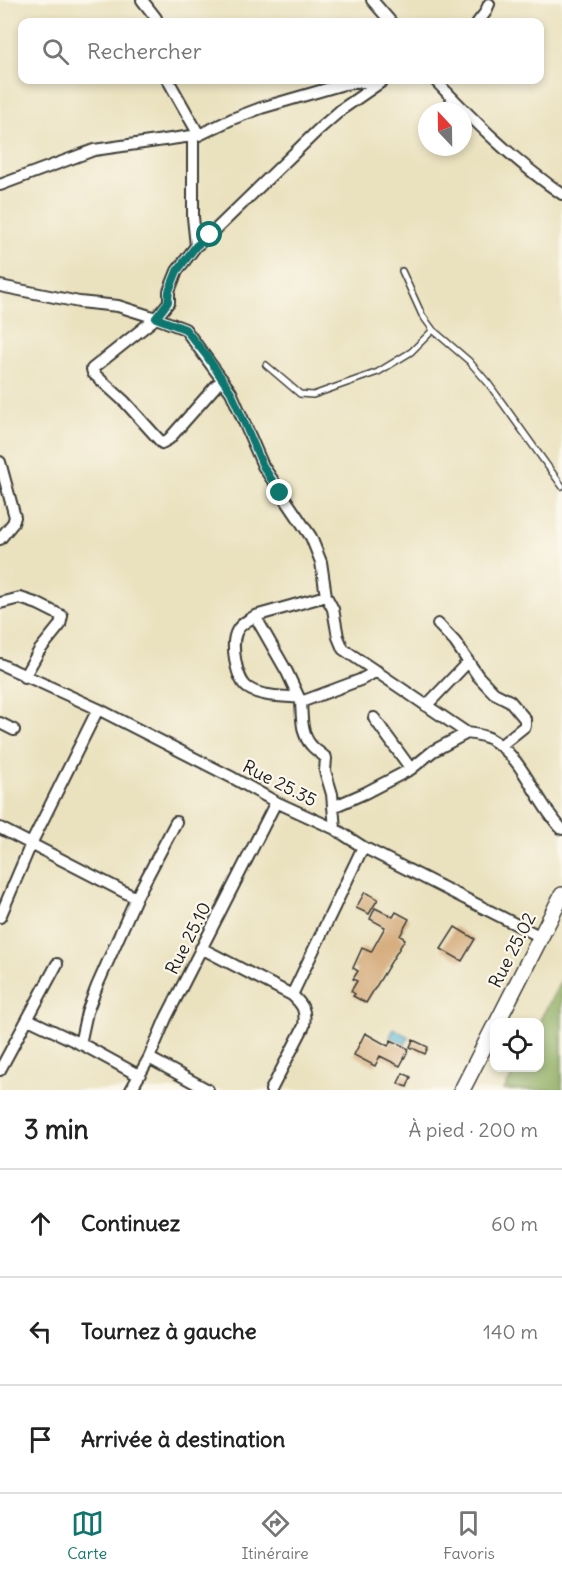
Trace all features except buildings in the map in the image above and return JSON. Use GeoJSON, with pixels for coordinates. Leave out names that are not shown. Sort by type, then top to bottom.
{"type":"FeatureCollection","features":[{"type":"Feature","properties":{"kind":"main road","name":"Rue 25.02"},"geometry":{"type":"LineString","coordinates":[[500,1018],[562,895]]}},
{"type":"Feature","properties":{"kind":"main road"},"geometry":{"type":"LineString","coordinates":[[462,1090],[490,1037]]}},
{"type":"Feature","properties":{"kind":"street"},"geometry":{"type":"LineString","coordinates":[[142,0],[156,18]]}},
{"type":"Feature","properties":{"kind":"street"},"geometry":{"type":"LineString","coordinates":[[372,0],[388,18]]}},
{"type":"Feature","properties":{"kind":"street"},"geometry":{"type":"LineString","coordinates":[[481,18],[489,1]]}},
{"type":"Feature","properties":{"kind":"street"},"geometry":{"type":"LineString","coordinates":[[170,84],[196,135],[193,217],[196,246]]}},
{"type":"Feature","properties":{"kind":"street"},"geometry":{"type":"LineString","coordinates":[[0,185],[94,150],[196,135],[261,108],[344,84]]}},
{"type":"Feature","properties":{"kind":"street"},"geometry":{"type":"LineString","coordinates":[[222,379],[169,439],[161,443],[126,402],[93,373],[92,369],[156,318],[168,302],[169,291],[177,271],[196,246],[318,130],[342,109],[378,84]]}},
{"type":"Feature","properties":{"kind":"street"},"geometry":{"type":"LineString","coordinates":[[439,84],[506,151],[562,194]]}},
{"type":"Feature","properties":{"kind":"street"},"geometry":{"type":"LineString","coordinates":[[0,286],[79,302],[118,306],[185,329],[222,379],[240,410],[263,466],[311,537],[321,562],[326,597],[333,609],[343,649],[466,733],[488,738],[500,746],[516,762],[552,819],[562,829]]}},
{"type":"Feature","properties":{"kind":"street"},"geometry":{"type":"LineString","coordinates":[[0,462],[15,517],[0,539]]}},
{"type":"Feature","properties":{"kind":"street"},"geometry":{"type":"LineString","coordinates":[[326,597],[255,616],[241,625],[236,631],[234,641],[241,682],[250,689],[262,693],[300,700],[360,680],[377,671]]}},
{"type":"Feature","properties":{"kind":"street"},"geometry":{"type":"LineString","coordinates":[[0,603],[20,598],[62,616],[60,625],[39,651],[24,677]]}},
{"type":"Feature","properties":{"kind":"street"},"geometry":{"type":"LineString","coordinates":[[255,616],[300,700],[306,739],[326,758],[325,771],[332,794],[335,829]]}},
{"type":"Feature","properties":{"kind":"street"},"geometry":{"type":"LineString","coordinates":[[438,624],[455,642],[468,662],[494,693],[510,701],[525,719],[525,726],[500,746]]}},
{"type":"Feature","properties":{"kind":"street"},"geometry":{"type":"LineString","coordinates":[[426,706],[468,662]]}},
{"type":"Feature","properties":{"kind":"street","name":"Rue 25.35"},"geometry":{"type":"LineString","coordinates":[[0,664],[98,709],[233,777],[276,802],[335,829],[363,847],[541,937]]}},
{"type":"Feature","properties":{"kind":"street"},"geometry":{"type":"LineString","coordinates":[[0,917],[31,844],[98,709]]}},
{"type":"Feature","properties":{"kind":"street"},"geometry":{"type":"LineString","coordinates":[[374,718],[411,769]]}},
{"type":"Feature","properties":{"kind":"street"},"geometry":{"type":"LineString","coordinates":[[0,723],[14,730]]}},
{"type":"Feature","properties":{"kind":"street"},"geometry":{"type":"LineString","coordinates":[[333,807],[411,769],[434,751],[466,733]]}},
{"type":"Feature","properties":{"kind":"street","name":"Rue 25.10"},"geometry":{"type":"LineString","coordinates":[[131,1090],[276,802]]}},
{"type":"Feature","properties":{"kind":"street"},"geometry":{"type":"LineString","coordinates":[[80,1044],[87,1012],[97,986],[136,898],[176,822]]}},
{"type":"Feature","properties":{"kind":"street"},"geometry":{"type":"LineString","coordinates":[[0,828],[136,898]]}},
{"type":"Feature","properties":{"kind":"street"},"geometry":{"type":"LineString","coordinates":[[292,995],[363,847]]}},
{"type":"Feature","properties":{"kind":"street"},"geometry":{"type":"LineString","coordinates":[[201,948],[292,995],[303,1005],[306,1015],[304,1026],[271,1090]]}},
{"type":"Feature","properties":{"kind":"street"},"geometry":{"type":"LineString","coordinates":[[0,1070],[57,964]]}},
{"type":"Feature","properties":{"kind":"street"},"geometry":{"type":"LineString","coordinates":[[28,1019],[138,1075]]}},
{"type":"Feature","properties":{"kind":"street"},"geometry":{"type":"LineString","coordinates":[[149,1058],[208,1090]]}},
{"type":"Feature","properties":{"kind":"lane"},"geometry":{"type":"LineString","coordinates":[[402,271],[418,307],[433,330],[470,361],[488,382],[562,486]]}},
{"type":"Feature","properties":{"kind":"lane"},"geometry":{"type":"LineString","coordinates":[[266,365],[300,394],[314,395],[378,372],[411,352],[433,330]]}},
{"type":"Feature","properties":{"kind":"green space"},"geometry":{"type":"Polygon","coordinates":[[[562,979],[562,1090],[504,1090],[514,1072],[544,1072],[544,1018],[541,1018],[562,979]]]}},
{"type":"Feature","properties":{"kind":"water"},"geometry":{"type":"Polygon","coordinates":[[[394,1029],[409,1037],[405,1044],[390,1037],[394,1029]]]}},
{"type":"Feature","properties":{"kind":"route"},"geometry":{"type":"LineString","coordinates":[[210,235],[196,246],[177,271],[172,280],[168,302],[156,318],[185,329],[206,355],[231,392],[263,466],[280,493]]}}]}
